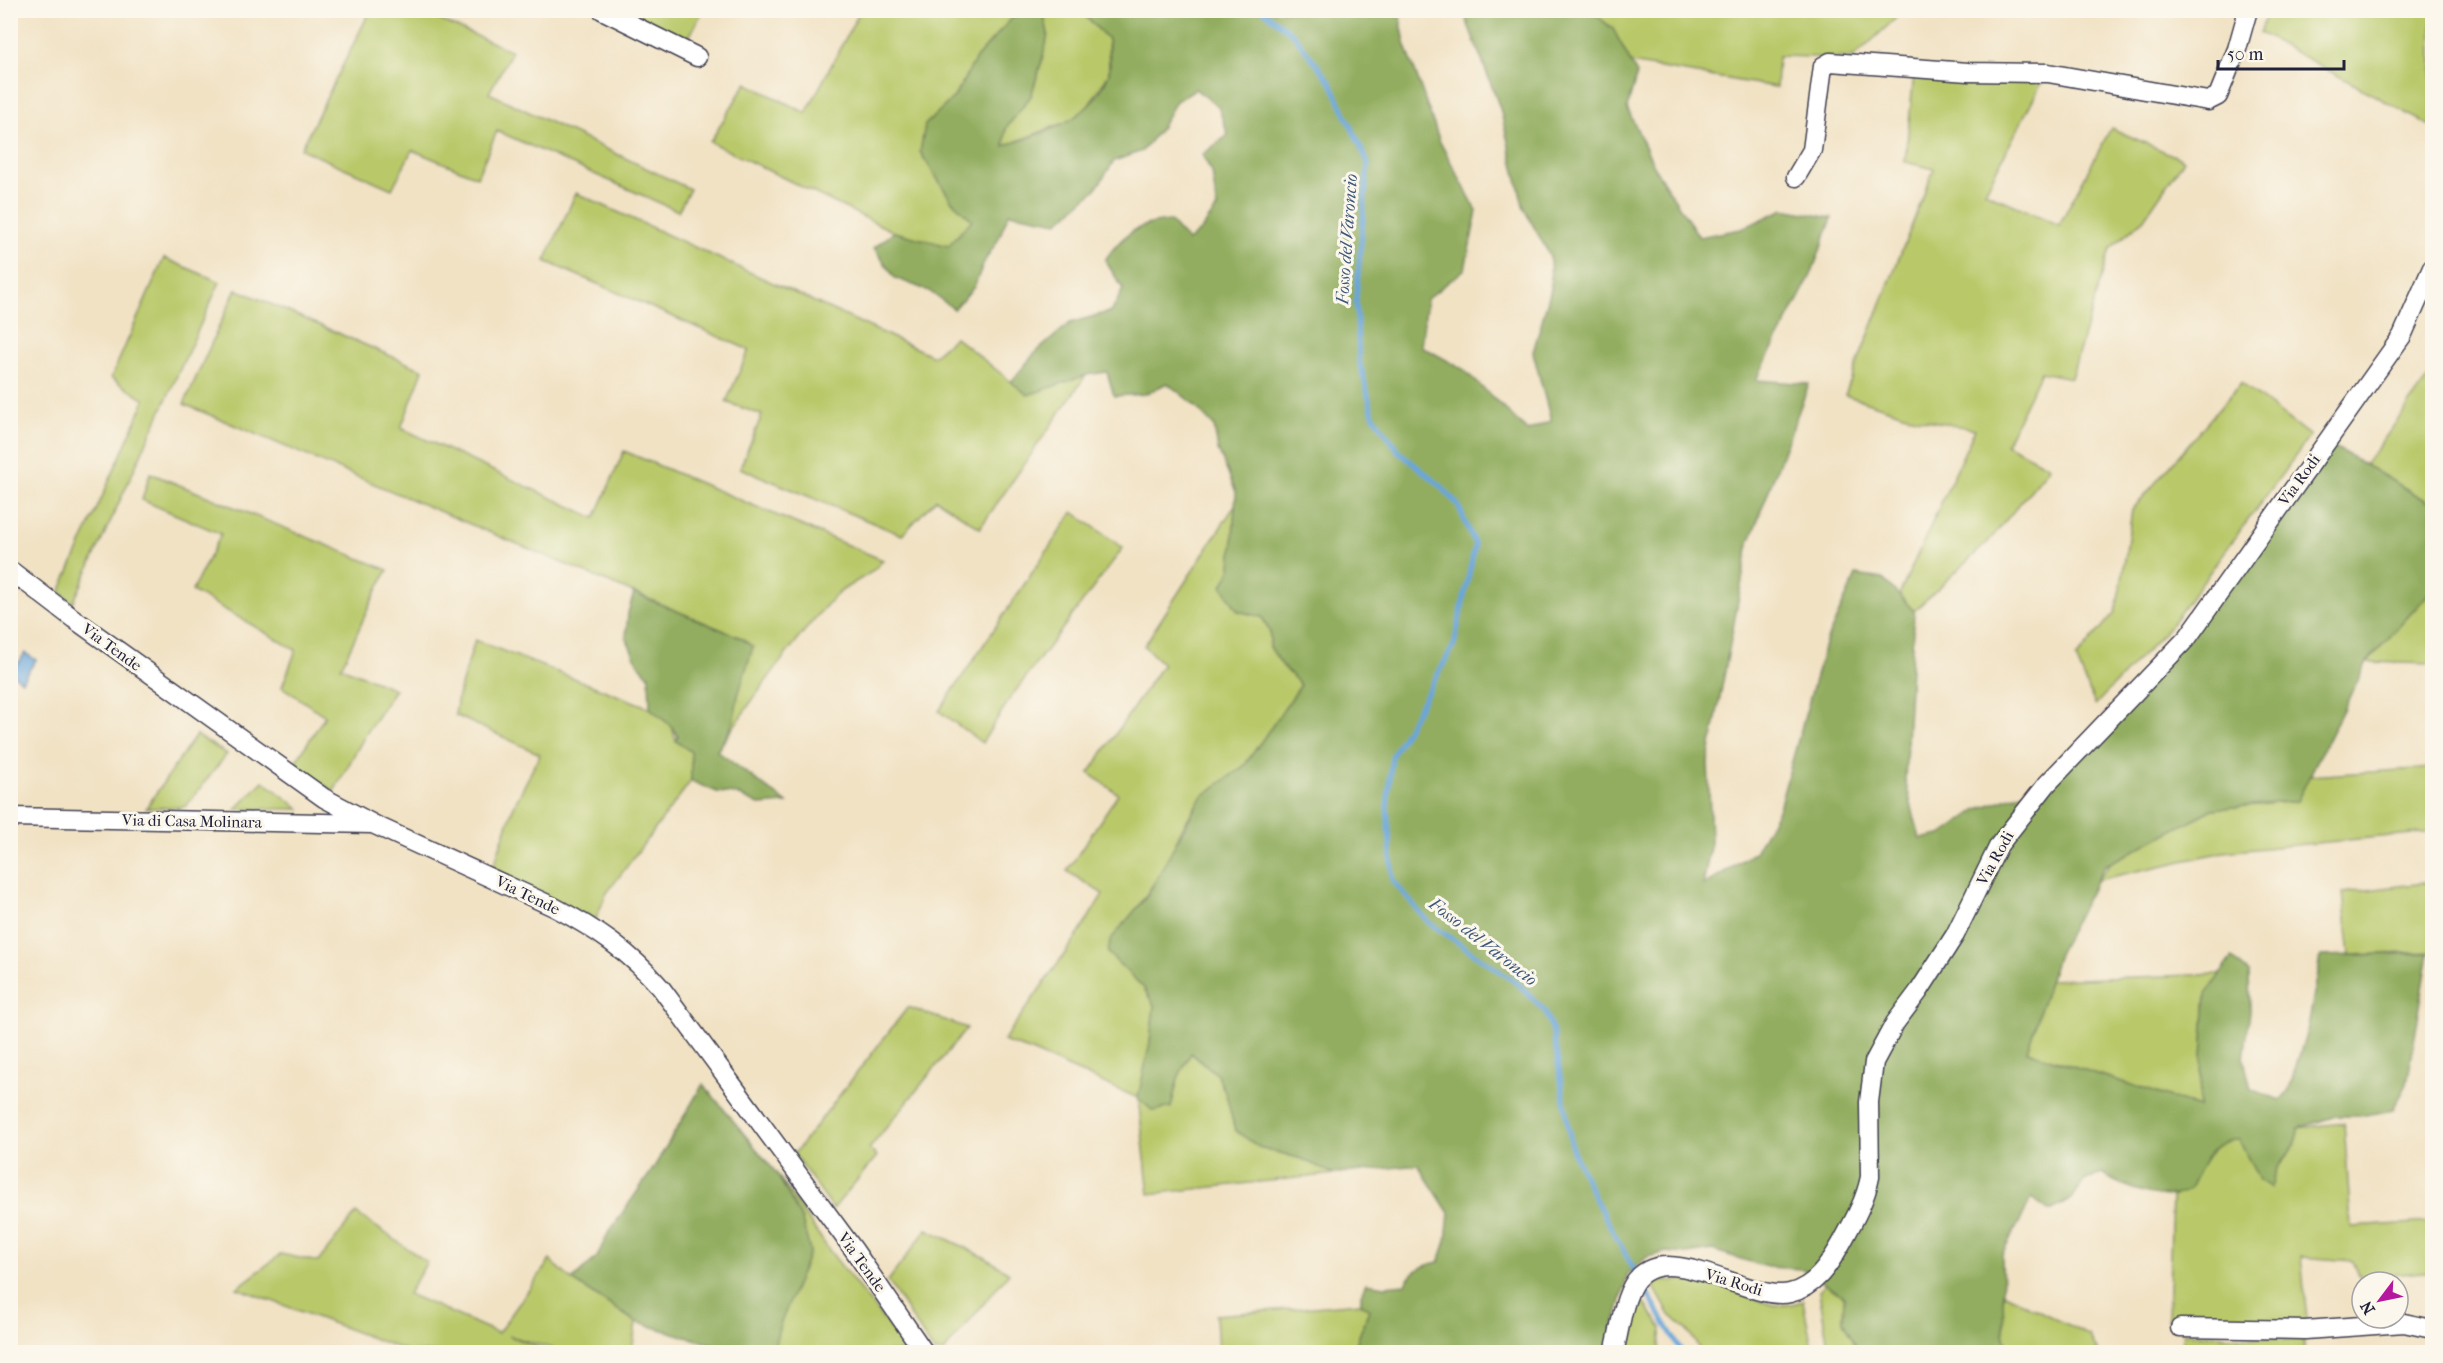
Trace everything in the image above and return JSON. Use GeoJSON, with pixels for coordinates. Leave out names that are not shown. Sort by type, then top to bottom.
{"type":"FeatureCollection","features":[{"type":"Feature","properties":{"kind":"street"},"geometry":{"type":"LineString","coordinates":[[602,10],[697,57]]}},
{"type":"Feature","properties":{"kind":"street"},"geometry":{"type":"LineString","coordinates":[[1796,177],[1812,150],[1823,66],[1830,62],[1968,72],[2049,73],[2208,101],[2218,96],[2237,49],[2248,10]]}},
{"type":"Feature","properties":{"kind":"street","name":"Via Rodi"},"geometry":{"type":"LineString","coordinates":[[1614,1353],[1624,1311],[1635,1282],[1644,1273],[1662,1267],[1704,1272],[1780,1295],[1796,1291],[1809,1284],[1830,1263],[1856,1218],[1868,1188],[1870,1177],[1869,1102],[1874,1062],[1894,1023],[1919,991],[1955,935],[1999,845],[2054,776],[2188,637],[2402,336],[2433,268]]}},
{"type":"Feature","properties":{"kind":"street","name":"Via Tende"},"geometry":{"type":"LineString","coordinates":[[10,570],[83,626],[311,789],[375,825],[582,922],[616,944],[641,965],[661,988],[854,1250],[924,1353]]}},
{"type":"Feature","properties":{"kind":"street","name":"Via di Casa Molinara"},"geometry":{"type":"LineString","coordinates":[[10,817],[375,825]]}},
{"type":"Feature","properties":{"kind":"street"},"geometry":{"type":"LineString","coordinates":[[2180,1328],[2305,1330],[2404,1323],[2433,1329]]}},
{"type":"Feature","properties":{"kind":"green space"},"geometry":{"type":"Polygon","coordinates":[[[370,11],[419,11],[512,51],[489,93],[690,189],[678,211],[497,131],[477,177],[412,150],[392,189],[301,149],[370,11]]]}},
{"type":"Feature","properties":{"kind":"green space"},"geometry":{"type":"Polygon","coordinates":[[[627,11],[703,11],[687,41],[627,11]]]}},
{"type":"Feature","properties":{"kind":"green space"},"geometry":{"type":"Polygon","coordinates":[[[860,11],[1035,11],[1013,17],[977,57],[954,97],[925,125],[951,200],[972,220],[948,246],[894,232],[710,142],[746,83],[806,113],[860,11]]]}},
{"type":"Feature","properties":{"kind":"green space"},"geometry":{"type":"Polygon","coordinates":[[[1043,11],[1080,11],[1108,39],[1109,74],[1087,108],[1074,119],[1004,146],[1006,128],[1031,96],[1042,60],[1048,34],[1043,11]]]}},
{"type":"Feature","properties":{"kind":"green space"},"geometry":{"type":"Polygon","coordinates":[[[1043,11],[1048,34],[1031,96],[1006,128],[1004,146],[1065,123],[1090,104],[1100,92],[1109,72],[1108,39],[1080,11],[1399,11],[1405,43],[1440,142],[1477,211],[1465,269],[1427,299],[1421,346],[1463,369],[1528,431],[1551,421],[1533,352],[1551,289],[1550,256],[1524,209],[1500,108],[1463,11],[1591,11],[1613,29],[1637,74],[1627,108],[1657,172],[1699,237],[1741,229],[1784,209],[1832,218],[1811,275],[1756,380],[1809,384],[1749,543],[1708,761],[1711,841],[1703,886],[1755,852],[1779,808],[1825,644],[1856,575],[1883,579],[1914,611],[1905,780],[1920,839],[1941,835],[1978,809],[2047,784],[2152,675],[2326,442],[2432,504],[2432,590],[2367,662],[2297,801],[2213,809],[2104,866],[2058,954],[2027,1051],[2199,1107],[2206,994],[2232,958],[2249,973],[2250,1011],[2244,1059],[2251,1089],[2280,1100],[2288,1092],[2308,1027],[2321,956],[2429,953],[2407,1084],[2393,1110],[2360,1116],[2336,1116],[2298,1128],[2297,1140],[2277,1169],[2271,1188],[2259,1180],[2239,1140],[2231,1140],[2213,1150],[2190,1188],[2181,1193],[2170,1196],[2146,1193],[2102,1174],[2084,1181],[2072,1199],[2050,1211],[2032,1198],[2002,1255],[2004,1338],[2010,1352],[1859,1352],[1843,1321],[1844,1297],[1804,1269],[1767,1267],[1712,1250],[1686,1254],[1666,1252],[1647,1257],[1628,1274],[1607,1352],[1353,1352],[1369,1310],[1361,1303],[1361,1294],[1366,1283],[1385,1286],[1405,1284],[1419,1269],[1439,1262],[1446,1241],[1449,1213],[1418,1165],[1334,1174],[1302,1159],[1259,1147],[1235,1130],[1226,1094],[1217,1074],[1191,1053],[1178,1078],[1171,1107],[1153,1111],[1138,1098],[1150,1042],[1154,1005],[1143,987],[1108,953],[1110,940],[1147,896],[1201,797],[1244,766],[1301,685],[1282,665],[1270,647],[1270,632],[1262,617],[1238,611],[1222,586],[1231,569],[1236,492],[1218,450],[1214,426],[1192,403],[1167,383],[1146,394],[1114,396],[1107,372],[1086,375],[1028,395],[1011,382],[1034,354],[1070,323],[1112,311],[1123,289],[1105,260],[1125,237],[1140,227],[1159,222],[1170,221],[1188,241],[1201,230],[1217,208],[1212,172],[1202,155],[1228,135],[1218,106],[1195,89],[1176,101],[1161,128],[1142,151],[1114,161],[1096,189],[1058,222],[1009,213],[974,287],[954,309],[929,291],[895,278],[874,248],[894,232],[948,246],[972,220],[951,200],[920,152],[925,125],[954,97],[977,57],[1013,17],[1043,11]]]}},
{"type":"Feature","properties":{"kind":"green space"},"geometry":{"type":"Polygon","coordinates":[[[1591,11],[1899,11],[1897,17],[1853,58],[1778,56],[1776,87],[1631,63],[1613,29],[1591,11]]]}},
{"type":"Feature","properties":{"kind":"green space"},"geometry":{"type":"Polygon","coordinates":[[[2267,11],[2432,11],[2432,127],[2260,33],[2267,11]]]}},
{"type":"Feature","properties":{"kind":"green space"},"geometry":{"type":"Polygon","coordinates":[[[1914,74],[2043,80],[1985,192],[2059,225],[2111,128],[2184,160],[2143,220],[2110,249],[2071,378],[2041,372],[2006,444],[2050,467],[1988,542],[1914,611],[1899,595],[1975,429],[1916,418],[1845,395],[1934,169],[1905,162],[1914,74]]]}},
{"type":"Feature","properties":{"kind":"green space"},"geometry":{"type":"Polygon","coordinates":[[[576,193],[933,356],[955,337],[1028,395],[1086,375],[980,528],[936,499],[902,535],[740,468],[762,415],[726,402],[749,350],[545,261],[576,193]]]}},
{"type":"Feature","properties":{"kind":"green space"},"geometry":{"type":"Polygon","coordinates":[[[164,258],[220,282],[73,603],[60,592],[145,400],[111,378],[164,258]]]}},
{"type":"Feature","properties":{"kind":"green space"},"geometry":{"type":"Polygon","coordinates":[[[236,289],[423,370],[401,428],[595,518],[624,451],[883,560],[872,571],[838,593],[816,617],[772,673],[717,751],[733,724],[738,695],[752,647],[741,638],[184,404],[236,289]]]}},
{"type":"Feature","properties":{"kind":"green space"},"geometry":{"type":"Polygon","coordinates":[[[2432,373],[2432,504],[2365,465],[2432,373]]]}},
{"type":"Feature","properties":{"kind":"green space"},"geometry":{"type":"Polygon","coordinates":[[[2241,383],[2310,436],[2170,626],[2095,705],[2076,658],[2115,612],[2132,510],[2241,383]]]}},
{"type":"Feature","properties":{"kind":"green space"},"geometry":{"type":"Polygon","coordinates":[[[150,473],[388,570],[341,667],[395,689],[334,791],[292,767],[325,716],[282,687],[296,650],[192,591],[221,534],[142,500],[150,473]]]}},
{"type":"Feature","properties":{"kind":"green space"},"geometry":{"type":"Polygon","coordinates":[[[1235,505],[1231,569],[1238,611],[1262,617],[1270,632],[1270,647],[1282,665],[1301,685],[1244,766],[1201,797],[1182,828],[1167,863],[1108,953],[1143,987],[1154,1005],[1150,1042],[1171,1107],[1178,1078],[1190,1053],[1217,1074],[1226,1094],[1235,1130],[1259,1147],[1302,1159],[1334,1174],[1149,1194],[1138,1098],[1029,1050],[1003,1041],[1080,932],[1103,894],[1067,871],[1118,794],[1089,773],[1163,664],[1144,646],[1235,505]]]}},
{"type":"Feature","properties":{"kind":"green space"},"geometry":{"type":"Polygon","coordinates":[[[1073,512],[1123,548],[1011,697],[982,743],[939,711],[1073,512]]]}},
{"type":"Feature","properties":{"kind":"green space"},"geometry":{"type":"Polygon","coordinates":[[[2432,590],[2432,664],[2367,662],[2432,590]]]}},
{"type":"Feature","properties":{"kind":"green space"},"geometry":{"type":"Polygon","coordinates":[[[634,593],[741,638],[753,647],[738,695],[733,724],[717,751],[787,803],[759,805],[736,794],[717,792],[691,781],[691,752],[676,741],[678,736],[672,727],[650,708],[649,676],[637,662],[626,637],[628,613],[634,593]]]}},
{"type":"Feature","properties":{"kind":"green space"},"geometry":{"type":"Polygon","coordinates":[[[475,640],[650,708],[672,727],[676,741],[692,752],[691,781],[606,894],[596,919],[490,877],[513,808],[540,754],[455,715],[458,696],[475,640]]]}},
{"type":"Feature","properties":{"kind":"green space"},"geometry":{"type":"Polygon","coordinates":[[[196,735],[227,754],[185,807],[146,808],[196,735]]]}},
{"type":"Feature","properties":{"kind":"green space"},"geometry":{"type":"Polygon","coordinates":[[[2432,768],[2432,832],[2223,852],[2097,880],[2111,862],[2213,809],[2297,801],[2309,776],[2432,768]]]}},
{"type":"Feature","properties":{"kind":"green space"},"geometry":{"type":"Polygon","coordinates":[[[263,781],[300,809],[236,809],[263,781]]]}},
{"type":"Feature","properties":{"kind":"green space"},"geometry":{"type":"Polygon","coordinates":[[[2432,882],[2432,952],[2350,955],[2343,893],[2432,882]]]}},
{"type":"Feature","properties":{"kind":"green space"},"geometry":{"type":"Polygon","coordinates":[[[2222,974],[2206,994],[2199,1107],[2027,1051],[2049,980],[2222,974]]]}},
{"type":"Feature","properties":{"kind":"green space"},"geometry":{"type":"Polygon","coordinates":[[[908,1007],[967,1028],[869,1149],[877,1156],[833,1209],[794,1154],[908,1007]]]}},
{"type":"Feature","properties":{"kind":"green space"},"geometry":{"type":"Polygon","coordinates":[[[703,1084],[777,1174],[802,1220],[810,1251],[780,1325],[773,1352],[727,1352],[708,1343],[636,1322],[572,1280],[597,1257],[607,1235],[653,1169],[703,1084]]]}},
{"type":"Feature","properties":{"kind":"green space"},"geometry":{"type":"Polygon","coordinates":[[[2344,1123],[2351,1227],[2432,1222],[2432,1271],[2410,1273],[2410,1270],[2357,1270],[2353,1261],[2301,1257],[2307,1321],[2168,1320],[2172,1197],[2190,1188],[2208,1153],[2226,1139],[2239,1139],[2259,1180],[2285,1158],[2297,1128],[2344,1123]]]}},
{"type":"Feature","properties":{"kind":"green space"},"geometry":{"type":"Polygon","coordinates":[[[777,1174],[829,1250],[909,1352],[773,1352],[802,1220],[777,1174]]]}},
{"type":"Feature","properties":{"kind":"green space"},"geometry":{"type":"Polygon","coordinates":[[[356,1213],[427,1262],[408,1294],[498,1333],[550,1260],[572,1280],[636,1322],[632,1352],[565,1352],[509,1336],[550,1352],[410,1352],[237,1288],[281,1254],[318,1262],[356,1213]]]}},
{"type":"Feature","properties":{"kind":"green space"},"geometry":{"type":"Polygon","coordinates":[[[927,1229],[986,1258],[1009,1273],[944,1352],[934,1352],[888,1281],[927,1229]]]}},
{"type":"Feature","properties":{"kind":"green space"},"geometry":{"type":"Polygon","coordinates":[[[1698,1279],[1769,1304],[1783,1305],[1803,1301],[1813,1352],[1701,1352],[1690,1333],[1670,1315],[1651,1282],[1698,1279]]]}},
{"type":"Feature","properties":{"kind":"green space"},"geometry":{"type":"Polygon","coordinates":[[[1826,1284],[1844,1297],[1843,1321],[1859,1352],[1829,1352],[1819,1291],[1826,1284]]]}},
{"type":"Feature","properties":{"kind":"green space"},"geometry":{"type":"Polygon","coordinates":[[[2003,1293],[2090,1336],[2098,1352],[2010,1352],[2004,1338],[2003,1293]]]}},
{"type":"Feature","properties":{"kind":"green space"},"geometry":{"type":"Polygon","coordinates":[[[1635,1302],[1645,1304],[1662,1328],[1659,1352],[1623,1352],[1635,1302]]]}},
{"type":"Feature","properties":{"kind":"green space"},"geometry":{"type":"Polygon","coordinates":[[[1361,1303],[1369,1310],[1353,1352],[1218,1352],[1216,1315],[1361,1303]]]}},
{"type":"Feature","properties":{"kind":"green space"},"geometry":{"type":"Polygon","coordinates":[[[2184,1333],[2304,1341],[2304,1352],[2181,1352],[2184,1333]]]}},
{"type":"Feature","properties":{"kind":"water"},"geometry":{"type":"Polygon","coordinates":[[[25,653],[36,660],[22,681],[11,673],[25,653]]]}},
{"type":"Feature","properties":{"kind":"waterway","name":"Fosso del Varoncio"},"geometry":{"type":"LineString","coordinates":[[1262,10],[1294,35],[1331,83],[1368,163],[1356,299],[1359,360],[1373,415],[1399,452],[1440,485],[1458,505],[1475,545],[1454,645],[1392,756],[1387,807],[1393,881],[1428,922],[1518,984],[1545,1011],[1553,1032],[1572,1149],[1594,1197],[1637,1275]]}},
{"type":"Feature","properties":{"kind":"waterway","name":"Fosso del Varoncio"},"geometry":{"type":"LineString","coordinates":[[1641,1283],[1682,1352]]}}]}
